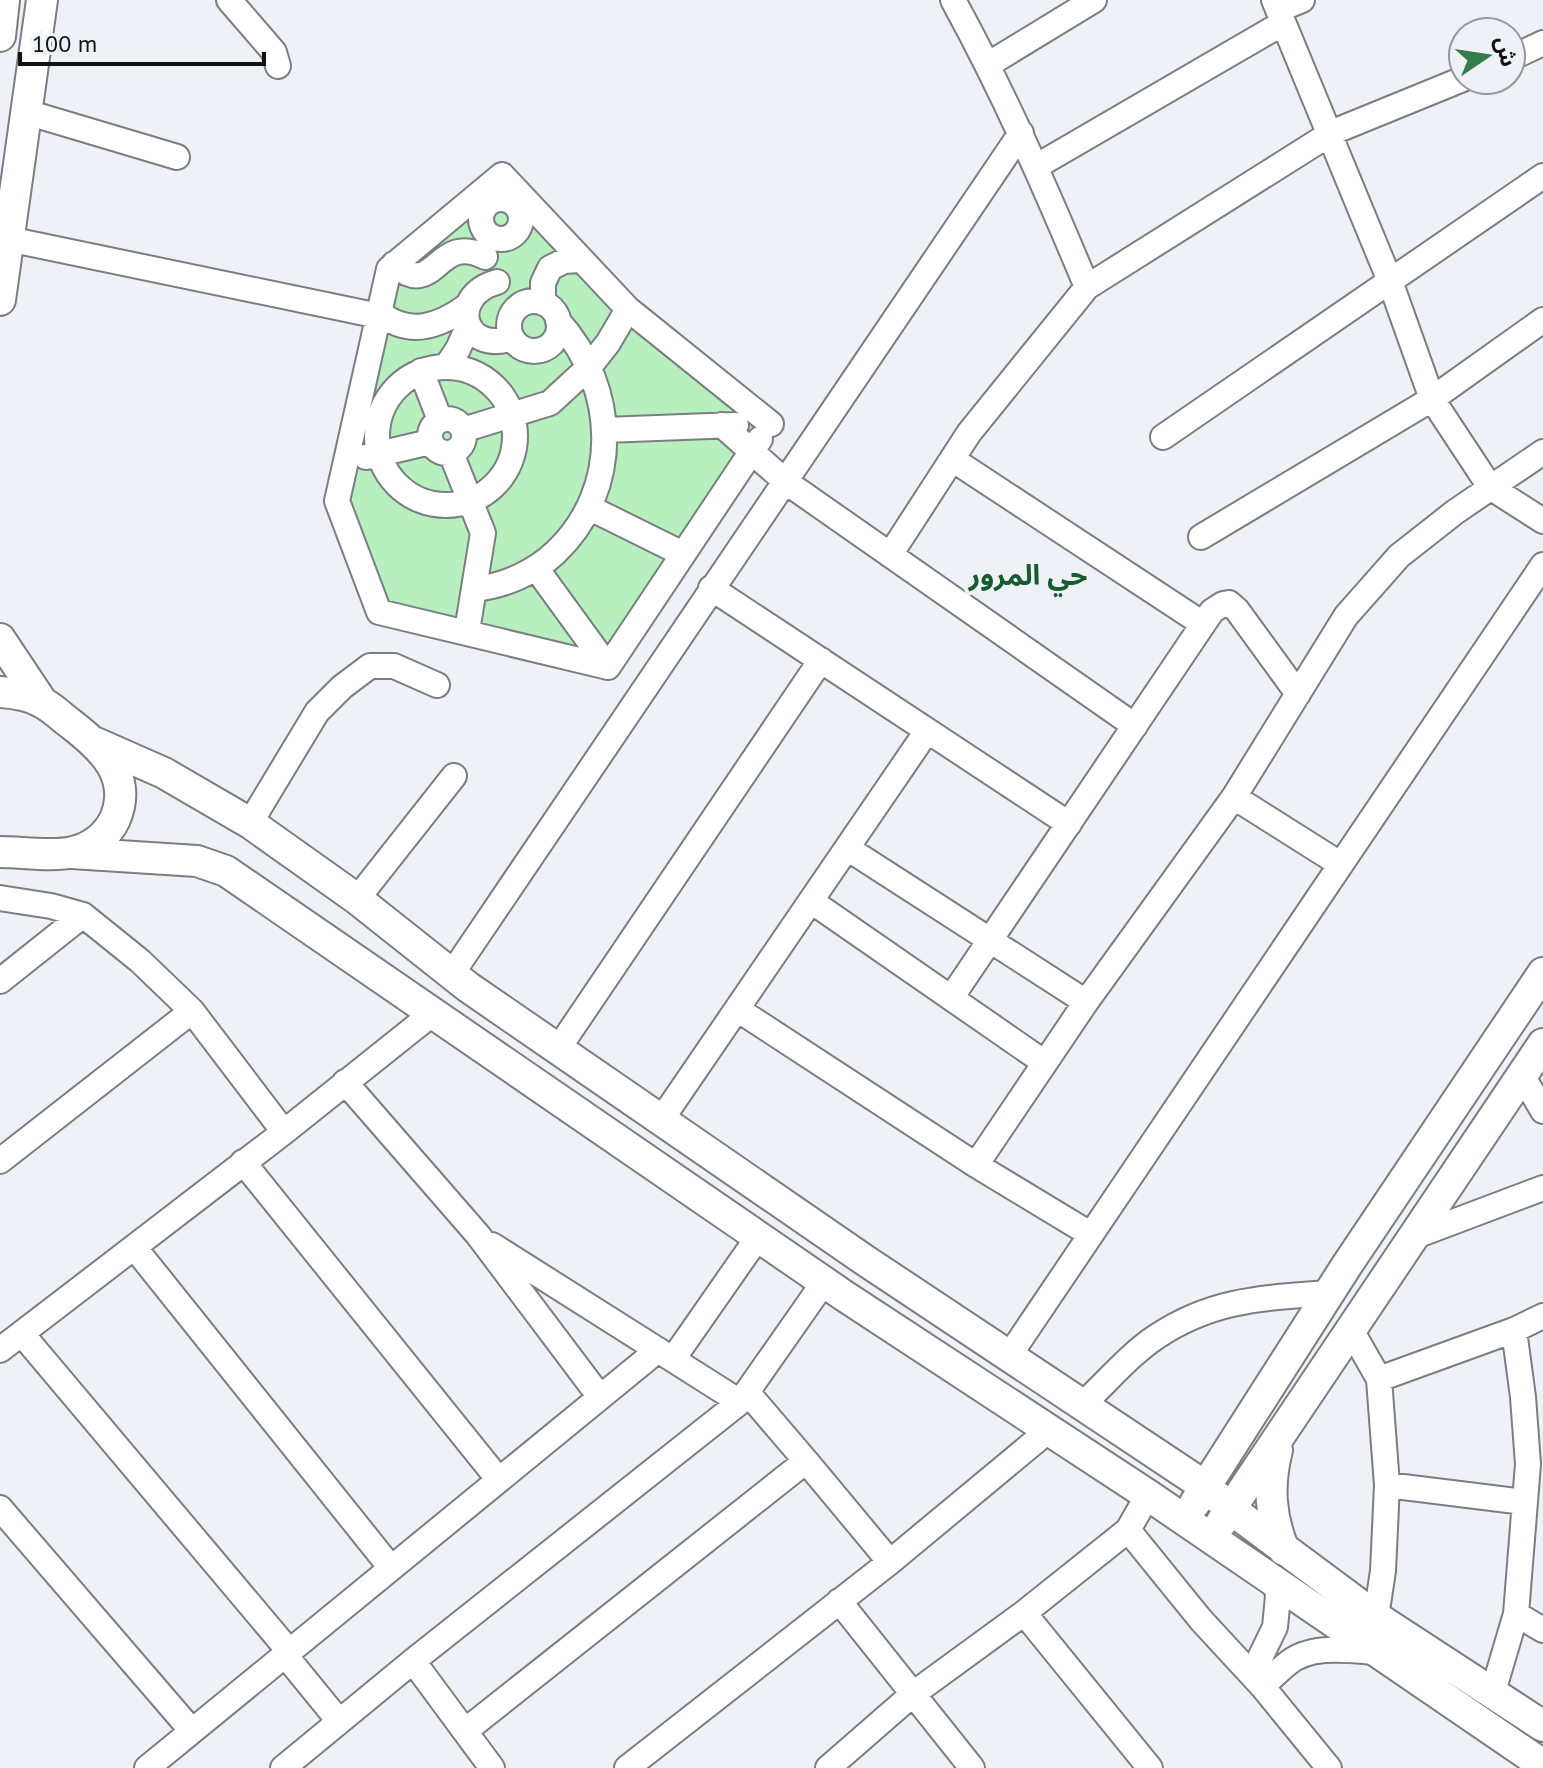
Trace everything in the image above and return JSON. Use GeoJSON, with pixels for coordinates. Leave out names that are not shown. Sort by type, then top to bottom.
{"type":"FeatureCollection","features":[{"type":"Feature","properties":{"kind":"main road"},"geometry":{"type":"LineString","coordinates":[[0,36],[4,0]]}},
{"type":"Feature","properties":{"kind":"main road"},"geometry":{"type":"LineString","coordinates":[[0,300],[42,0]]}},
{"type":"Feature","properties":{"kind":"main road"},"geometry":{"type":"LineString","coordinates":[[0,639],[42,702]]}},
{"type":"Feature","properties":{"kind":"main road"},"geometry":{"type":"LineString","coordinates":[[0,692],[20,694],[42,702],[96,743],[164,773],[250,823],[357,899],[451,975],[866,1261],[1206,1487],[1284,1550],[1376,1617],[1543,1726]]}},
{"type":"Feature","properties":{"kind":"main road"},"geometry":{"type":"LineString","coordinates":[[72,853],[103,837],[118,811],[120,796],[115,767],[96,743]]}},
{"type":"Feature","properties":{"kind":"main road"},"geometry":{"type":"LineString","coordinates":[[0,852],[197,861],[226,871],[824,1282],[1148,1495],[1543,1765]]}},
{"type":"Feature","properties":{"kind":"main road"},"geometry":{"type":"LineString","coordinates":[[1183,1520],[1329,1293],[1543,973]]}},
{"type":"Feature","properties":{"kind":"main road"},"geometry":{"type":"LineString","coordinates":[[1211,1538],[1543,1044]]}},
{"type":"Feature","properties":{"kind":"main road"},"geometry":{"type":"LineString","coordinates":[[824,1282],[844,1268],[866,1261]]}},
{"type":"Feature","properties":{"kind":"main road"},"geometry":{"type":"LineString","coordinates":[[1288,1356],[1319,1377]]}},
{"type":"Feature","properties":{"kind":"main road"},"geometry":{"type":"LineString","coordinates":[[1142,1445],[1178,1460],[1206,1460],[1218,1453],[1241,1429]]}},
{"type":"Feature","properties":{"kind":"main road"},"geometry":{"type":"LineString","coordinates":[[1281,1434],[1273,1464],[1271,1504],[1273,1523],[1284,1550]]}},
{"type":"Feature","properties":{"kind":"street"},"geometry":{"type":"LineString","coordinates":[[229,0],[274,52],[278,66]]}},
{"type":"Feature","properties":{"kind":"street"},"geometry":{"type":"LineString","coordinates":[[953,0],[989,64],[1037,166],[1087,287]]}},
{"type":"Feature","properties":{"kind":"street"},"geometry":{"type":"LineString","coordinates":[[989,64],[1094,0]]}},
{"type":"Feature","properties":{"kind":"street"},"geometry":{"type":"LineString","coordinates":[[1037,166],[1279,11],[1302,0]]}},
{"type":"Feature","properties":{"kind":"street"},"geometry":{"type":"LineString","coordinates":[[1279,11],[1390,281],[1432,399],[1490,487],[1543,521]]}},
{"type":"Feature","properties":{"kind":"street"},"geometry":{"type":"LineString","coordinates":[[890,555],[969,433],[1087,287],[1329,135],[1447,86]]}},
{"type":"Feature","properties":{"kind":"street"},"geometry":{"type":"LineString","coordinates":[[26,112],[177,157]]}},
{"type":"Feature","properties":{"kind":"street"},"geometry":{"type":"LineString","coordinates":[[451,975],[1021,133]]}},
{"type":"Feature","properties":{"kind":"street"},"geometry":{"type":"LineString","coordinates":[[608,667],[379,612],[337,501],[389,269],[502,175],[628,309],[771,424]]}},
{"type":"Feature","properties":{"kind":"street"},"geometry":{"type":"LineString","coordinates":[[1163,437],[1543,176]]}},
{"type":"Feature","properties":{"kind":"street"},"geometry":{"type":"LineString","coordinates":[[8,239],[379,315],[398,324],[419,328],[468,316]]}},
{"type":"Feature","properties":{"kind":"street"},"geometry":{"type":"LineString","coordinates":[[394,264],[412,276],[429,272],[455,251],[486,246],[497,282],[542,309],[589,367],[601,397],[604,455],[599,484],[590,508],[566,542],[536,568],[495,585],[474,589]]}},
{"type":"Feature","properties":{"kind":"street"},"geometry":{"type":"LineString","coordinates":[[542,309],[511,314],[508,326],[512,338],[526,350],[545,348],[554,340],[542,309],[543,283],[550,268],[564,261],[580,260]]}},
{"type":"Feature","properties":{"kind":"street"},"geometry":{"type":"LineString","coordinates":[[446,367],[458,349],[480,288],[497,282]]}},
{"type":"Feature","properties":{"kind":"street"},"geometry":{"type":"LineString","coordinates":[[346,461],[441,438],[462,444],[463,430],[550,403],[589,367],[628,309]]}},
{"type":"Feature","properties":{"kind":"street"},"geometry":{"type":"LineString","coordinates":[[468,316],[479,338],[488,342],[512,338]]}},
{"type":"Feature","properties":{"kind":"street"},"geometry":{"type":"LineString","coordinates":[[1201,537],[1432,399],[1543,320]]}},
{"type":"Feature","properties":{"kind":"street"},"geometry":{"type":"LineString","coordinates":[[446,367],[470,371],[491,384],[511,415],[514,441],[507,467],[492,488],[469,501],[444,505],[420,500],[390,477],[379,454],[377,429],[384,404],[400,384],[421,371],[446,367]]}},
{"type":"Feature","properties":{"kind":"street"},"geometry":{"type":"LineString","coordinates":[[421,371],[441,438],[483,533],[467,631]]}},
{"type":"Feature","properties":{"kind":"street"},"geometry":{"type":"LineString","coordinates":[[605,430],[771,424]]}},
{"type":"Feature","properties":{"kind":"street"},"geometry":{"type":"LineString","coordinates":[[608,667],[771,424]]}},
{"type":"Feature","properties":{"kind":"street"},"geometry":{"type":"LineString","coordinates":[[722,425],[786,482],[1135,726]]}},
{"type":"Feature","properties":{"kind":"street"},"geometry":{"type":"LineString","coordinates":[[976,1165],[1086,1002],[1234,797],[1346,616],[1399,556],[1490,487],[1543,452]]}},
{"type":"Feature","properties":{"kind":"street"},"geometry":{"type":"LineString","coordinates":[[952,459],[1203,624]]}},
{"type":"Feature","properties":{"kind":"street"},"geometry":{"type":"LineString","coordinates":[[590,508],[683,554]]}},
{"type":"Feature","properties":{"kind":"street"},"geometry":{"type":"LineString","coordinates":[[1009,1356],[1543,565]]}},
{"type":"Feature","properties":{"kind":"street"},"geometry":{"type":"LineString","coordinates":[[536,568],[608,667]]}},
{"type":"Feature","properties":{"kind":"street"},"geometry":{"type":"LineString","coordinates":[[711,588],[1069,824]]}},
{"type":"Feature","properties":{"kind":"street"},"geometry":{"type":"LineString","coordinates":[[951,998],[1212,611],[1229,603],[1237,610],[1298,694]]}},
{"type":"Feature","properties":{"kind":"street"},"geometry":{"type":"LineString","coordinates":[[558,1049],[821,660]]}},
{"type":"Feature","properties":{"kind":"street"},"geometry":{"type":"LineString","coordinates":[[250,823],[317,712],[342,687],[370,666],[394,666],[437,685]]}},
{"type":"Feature","properties":{"kind":"street"},"geometry":{"type":"LineString","coordinates":[[661,1120],[927,731]]}},
{"type":"Feature","properties":{"kind":"street"},"geometry":{"type":"LineString","coordinates":[[357,899],[454,776]]}},
{"type":"Feature","properties":{"kind":"street"},"geometry":{"type":"LineString","coordinates":[[1234,797],[1340,864]]}},
{"type":"Feature","properties":{"kind":"street"},"geometry":{"type":"LineString","coordinates":[[847,848],[1086,1002]]}},
{"type":"Feature","properties":{"kind":"street"},"geometry":{"type":"LineString","coordinates":[[0,898],[83,915],[140,961],[192,1011],[284,1132]]}},
{"type":"Feature","properties":{"kind":"street"},"geometry":{"type":"LineString","coordinates":[[811,901],[1045,1063]]}},
{"type":"Feature","properties":{"kind":"street"},"geometry":{"type":"LineString","coordinates":[[0,981],[83,915]]}},
{"type":"Feature","properties":{"kind":"street"},"geometry":{"type":"LineString","coordinates":[[737,1009],[976,1165],[1090,1234]]}},
{"type":"Feature","properties":{"kind":"street"},"geometry":{"type":"LineString","coordinates":[[0,1161],[192,1011]]}},
{"type":"Feature","properties":{"kind":"street"},"geometry":{"type":"LineString","coordinates":[[0,1350],[433,1013]]}},
{"type":"Feature","properties":{"kind":"street"},"geometry":{"type":"LineString","coordinates":[[1522,1075],[1543,1111]]}},
{"type":"Feature","properties":{"kind":"street"},"geometry":{"type":"LineString","coordinates":[[345,1082],[478,1235],[600,1397]]}},
{"type":"Feature","properties":{"kind":"street"},"geometry":{"type":"LineString","coordinates":[[243,1162],[499,1480]]}},
{"type":"Feature","properties":{"kind":"street"},"geometry":{"type":"LineString","coordinates":[[1413,1237],[1543,1188]]}},
{"type":"Feature","properties":{"kind":"street"},"geometry":{"type":"LineString","coordinates":[[478,1235],[665,1355],[744,1397],[806,1461],[890,1562]]}},
{"type":"Feature","properties":{"kind":"street"},"geometry":{"type":"LineString","coordinates":[[147,1768],[600,1397],[665,1355],[758,1237]]}},
{"type":"Feature","properties":{"kind":"street"},"geometry":{"type":"LineString","coordinates":[[134,1247],[391,1568]]}},
{"type":"Feature","properties":{"kind":"street"},"geometry":{"type":"LineString","coordinates":[[283,1768],[744,1397],[824,1282]]}},
{"type":"Feature","properties":{"kind":"street"},"geometry":{"type":"LineString","coordinates":[[1082,1405],[1154,1338],[1196,1314],[1245,1299],[1329,1293]]}},
{"type":"Feature","properties":{"kind":"street"},"geometry":{"type":"LineString","coordinates":[[1379,1379],[1514,1330],[1543,1316]]}},
{"type":"Feature","properties":{"kind":"street"},"geometry":{"type":"LineString","coordinates":[[1351,1330],[1379,1379],[1387,1485],[1383,1571],[1376,1617]]}},
{"type":"Feature","properties":{"kind":"street"},"geometry":{"type":"LineString","coordinates":[[1492,1695],[1516,1614],[1528,1464],[1514,1330]]}},
{"type":"Feature","properties":{"kind":"street"},"geometry":{"type":"LineString","coordinates":[[22,1334],[287,1653],[339,1721]]}},
{"type":"Feature","properties":{"kind":"street"},"geometry":{"type":"LineString","coordinates":[[627,1768],[890,1562],[1049,1430]]}},
{"type":"Feature","properties":{"kind":"street"},"geometry":{"type":"LineString","coordinates":[[465,1731],[806,1461]]}},
{"type":"Feature","properties":{"kind":"street"},"geometry":{"type":"LineString","coordinates":[[1387,1485],[1524,1502]]}},
{"type":"Feature","properties":{"kind":"street"},"geometry":{"type":"LineString","coordinates":[[828,1768],[913,1694],[1024,1613],[1128,1530],[1148,1495]]}},
{"type":"Feature","properties":{"kind":"street"},"geometry":{"type":"LineString","coordinates":[[0,1508],[192,1731]]}},
{"type":"Feature","properties":{"kind":"street"},"geometry":{"type":"LineString","coordinates":[[1128,1530],[1329,1768]]}},
{"type":"Feature","properties":{"kind":"street"},"geometry":{"type":"LineString","coordinates":[[1262,1686],[1260,1658],[1275,1627],[1276,1583]]}},
{"type":"Feature","properties":{"kind":"street"},"geometry":{"type":"LineString","coordinates":[[839,1601],[972,1768]]}},
{"type":"Feature","properties":{"kind":"street"},"geometry":{"type":"LineString","coordinates":[[1024,1613],[1150,1768]]}},
{"type":"Feature","properties":{"kind":"street"},"geometry":{"type":"LineString","coordinates":[[1516,1614],[1543,1630]]}},
{"type":"Feature","properties":{"kind":"street"},"geometry":{"type":"LineString","coordinates":[[1262,1686],[1302,1655],[1336,1649],[1376,1652]]}},
{"type":"Feature","properties":{"kind":"street"},"geometry":{"type":"LineString","coordinates":[[413,1661],[492,1768]]}},
{"type":"Feature","properties":{"kind":"green space"},"geometry":{"type":"Polygon","coordinates":[[[502,172],[631,307],[775,424],[609,671],[377,615],[334,500],[388,267],[502,172]]]}},
{"type":"Feature","properties":{"kind":"district","name":"حي المرور"},"geometry":{"type":"Point","coordinates":[1028,575]}}]}
